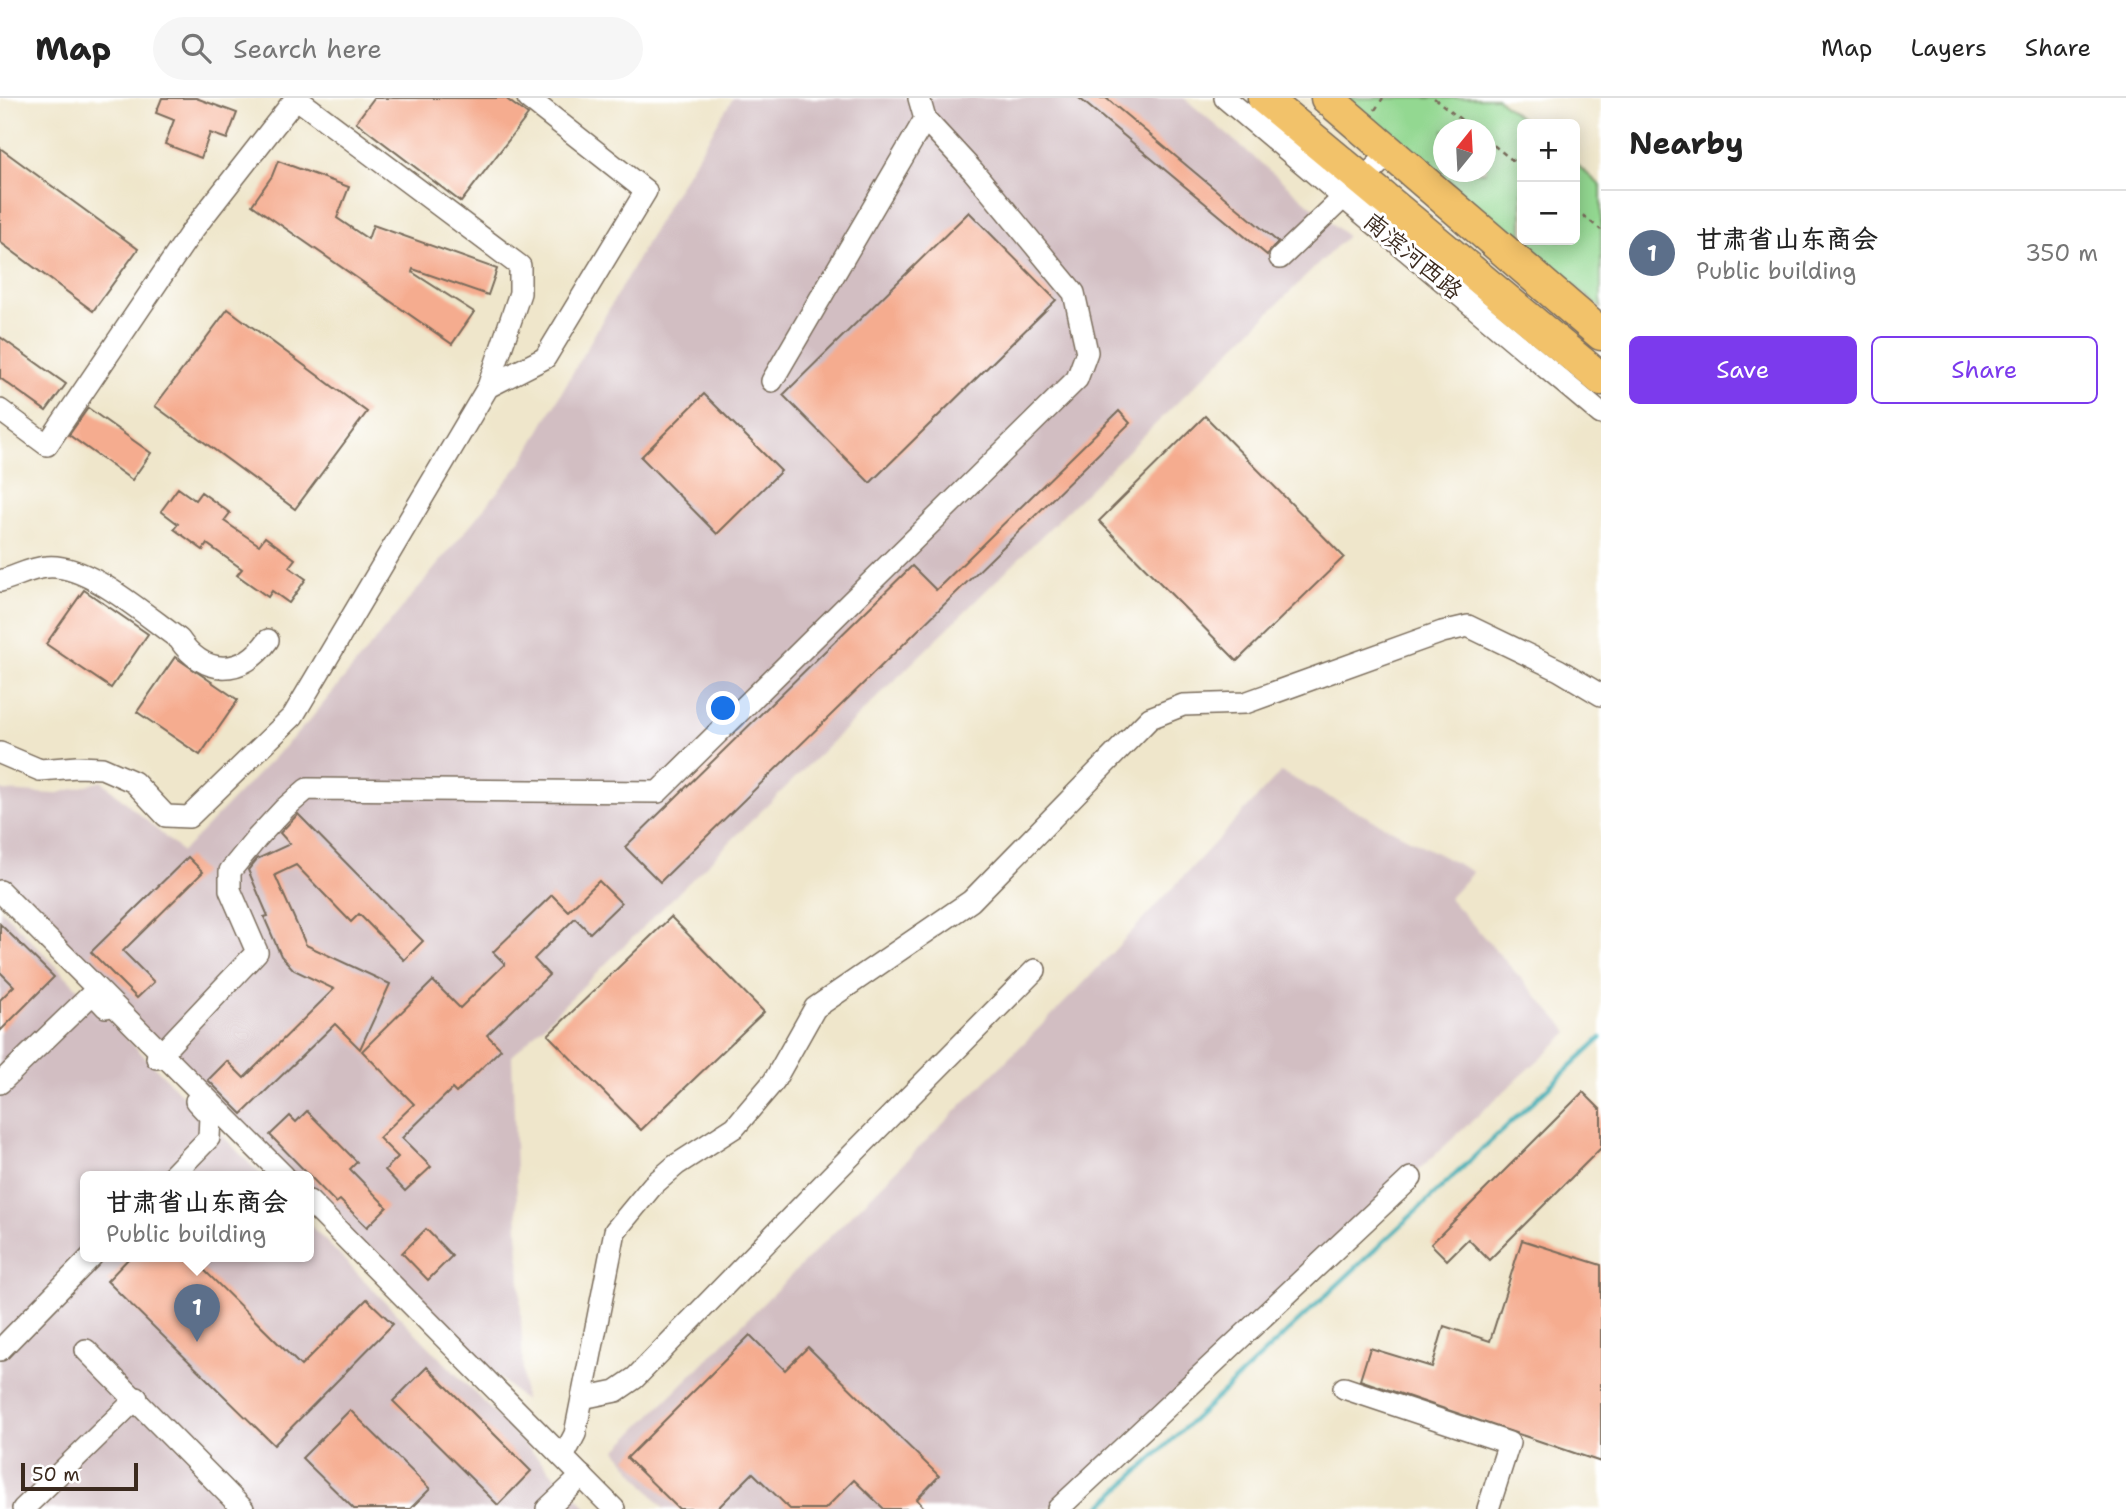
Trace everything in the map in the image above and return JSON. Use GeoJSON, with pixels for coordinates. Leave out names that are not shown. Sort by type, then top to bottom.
{"type":"FeatureCollection","features":[{"type":"Feature","properties":{"kind":"highway","name":"南滨河西路"},"geometry":{"type":"LineString","coordinates":[[1264,98],[1352,188],[1601,379]]}},
{"type":"Feature","properties":{"kind":"highway"},"geometry":{"type":"LineString","coordinates":[[1327,98],[1601,334]]}},
{"type":"Feature","properties":{"kind":"street"},"geometry":{"type":"LineString","coordinates":[[0,410],[47,445],[192,231],[296,98],[520,266],[520,293],[488,387],[293,716],[189,817],[166,816],[134,782],[102,768],[40,770],[0,753]]}},
{"type":"Feature","properties":{"kind":"street"},"geometry":{"type":"LineString","coordinates":[[488,387],[545,358],[646,191],[527,98]]}},
{"type":"Feature","properties":{"kind":"street"},"geometry":{"type":"LineString","coordinates":[[160,1056],[257,952],[230,890],[230,871],[257,838],[307,789],[658,792],[1077,379],[1087,352],[1074,293],[973,171],[925,119],[919,98]]}},
{"type":"Feature","properties":{"kind":"street","name":"南滨河西路"},"geometry":{"type":"LineString","coordinates":[[1226,98],[1352,188],[1601,414]]}},
{"type":"Feature","properties":{"kind":"street"},"geometry":{"type":"LineString","coordinates":[[772,381],[925,119]]}},
{"type":"Feature","properties":{"kind":"street"},"geometry":{"type":"LineString","coordinates":[[1280,258],[1390,153]]}},
{"type":"Feature","properties":{"kind":"street"},"geometry":{"type":"LineString","coordinates":[[0,582],[27,571],[48,567],[68,568],[88,575],[179,639],[188,652],[200,662],[215,667],[246,663],[259,653],[268,640]]}},
{"type":"Feature","properties":{"kind":"street"},"geometry":{"type":"LineString","coordinates":[[563,1457],[575,1434],[615,1231],[653,1185],[735,1127],[774,1081],[815,1008],[971,901],[1150,718],[1183,705],[1245,703],[1442,632],[1468,626],[1559,670],[1601,695]]}},
{"type":"Feature","properties":{"kind":"street"},"geometry":{"type":"LineString","coordinates":[[0,891],[160,1056],[210,1116],[209,1138],[177,1171]]}},
{"type":"Feature","properties":{"kind":"street"},"geometry":{"type":"LineString","coordinates":[[582,1398],[616,1391],[635,1378],[1035,970]]}},
{"type":"Feature","properties":{"kind":"street"},"geometry":{"type":"LineString","coordinates":[[0,1083],[93,993],[279,1171]]}},
{"type":"Feature","properties":{"kind":"street"},"geometry":{"type":"LineString","coordinates":[[1058,1509],[1411,1178]]}},
{"type":"Feature","properties":{"kind":"street"},"geometry":{"type":"LineString","coordinates":[[314,1206],[614,1509]]}},
{"type":"Feature","properties":{"kind":"street"},"geometry":{"type":"LineString","coordinates":[[0,1350],[86,1262]]}},
{"type":"Feature","properties":{"kind":"street"},"geometry":{"type":"LineString","coordinates":[[86,1350],[243,1509]]}},
{"type":"Feature","properties":{"kind":"street"},"geometry":{"type":"LineString","coordinates":[[1344,1388],[1509,1443],[1488,1509]]}},
{"type":"Feature","properties":{"kind":"street"},"geometry":{"type":"LineString","coordinates":[[23,1509],[136,1398]]}},
{"type":"Feature","properties":{"kind":"street"},"geometry":{"type":"LineString","coordinates":[[547,1509],[582,1476]]}},
{"type":"Feature","properties":{"kind":"path"},"geometry":{"type":"LineString","coordinates":[[1434,98],[1460,119]]}},
{"type":"Feature","properties":{"kind":"path"},"geometry":{"type":"LineString","coordinates":[[1496,147],[1517,164]]}},
{"type":"Feature","properties":{"kind":"path"},"geometry":{"type":"LineString","coordinates":[[1580,213],[1601,230]]}},
{"type":"Feature","properties":{"kind":"shaded area"},"geometry":{"type":"Polygon","coordinates":[[[733,98],[1184,98],[1347,236],[512,1056],[524,1401],[314,1200],[314,1171],[284,1171],[0,898],[0,789],[55,794],[102,781],[182,852],[309,721],[522,462],[673,196],[733,98]]]}},
{"type":"Feature","properties":{"kind":"shaded area"},"geometry":{"type":"Polygon","coordinates":[[[1281,772],[1473,872],[1449,898],[1569,1032],[1049,1509],[664,1509],[616,1450],[1078,989],[1281,772]]]}},
{"type":"Feature","properties":{"kind":"shaded area"},"geometry":{"type":"Polygon","coordinates":[[[0,909],[257,1171],[80,1171],[80,1262],[314,1262],[314,1229],[588,1509],[0,1509],[0,909]]]}},
{"type":"Feature","properties":{"kind":"green space"},"geometry":{"type":"Polygon","coordinates":[[[1344,98],[1497,98],[1522,119],[1517,119],[1517,239],[1447,182],[1496,182],[1496,119],[1433,119],[1433,171],[1344,98]]]}},
{"type":"Feature","properties":{"kind":"green space"},"geometry":{"type":"Polygon","coordinates":[[[1580,167],[1601,186],[1601,308],[1524,245],[1580,245],[1580,167]]]}},
{"type":"Feature","properties":{"kind":"building"},"geometry":{"type":"Polygon","coordinates":[[[162,98],[196,98],[237,113],[227,139],[210,133],[201,158],[165,144],[174,120],[156,113],[162,98]]]}},
{"type":"Feature","properties":{"kind":"building"},"geometry":{"type":"Polygon","coordinates":[[[374,98],[505,98],[528,115],[461,202],[356,122],[374,98]]]}},
{"type":"Feature","properties":{"kind":"building"},"geometry":{"type":"Polygon","coordinates":[[[1079,98],[1106,98],[1278,242],[1267,255],[1079,98]]]}},
{"type":"Feature","properties":{"kind":"building"},"geometry":{"type":"Polygon","coordinates":[[[0,148],[138,249],[93,311],[0,242],[0,148]]]}},
{"type":"Feature","properties":{"kind":"building"},"geometry":{"type":"Polygon","coordinates":[[[278,161],[349,187],[337,218],[368,239],[373,225],[497,269],[488,295],[413,269],[412,272],[474,312],[452,344],[252,205],[272,176],[278,161]]]}},
{"type":"Feature","properties":{"kind":"building"},"geometry":{"type":"Polygon","coordinates":[[[969,212],[1056,300],[870,483],[783,395],[969,212]]]}},
{"type":"Feature","properties":{"kind":"building"},"geometry":{"type":"Polygon","coordinates":[[[228,309],[367,412],[295,509],[155,406],[228,309]]]}},
{"type":"Feature","properties":{"kind":"building"},"geometry":{"type":"Polygon","coordinates":[[[0,337],[66,384],[46,411],[0,378],[0,337]]]}},
{"type":"Feature","properties":{"kind":"building"},"geometry":{"type":"Polygon","coordinates":[[[704,394],[781,471],[717,534],[641,457],[704,394]]]}},
{"type":"Feature","properties":{"kind":"building"},"geometry":{"type":"Polygon","coordinates":[[[88,408],[151,453],[132,480],[69,435],[88,408]]]}},
{"type":"Feature","properties":{"kind":"building"},"geometry":{"type":"Polygon","coordinates":[[[1119,411],[1130,423],[660,882],[625,847],[912,566],[936,590],[1119,411]]]}},
{"type":"Feature","properties":{"kind":"building"},"geometry":{"type":"Polygon","coordinates":[[[1205,416],[1344,557],[1237,661],[1099,521],[1205,416]]]}},
{"type":"Feature","properties":{"kind":"building"},"geometry":{"type":"Polygon","coordinates":[[[178,488],[195,500],[201,492],[230,513],[224,521],[259,545],[265,537],[295,559],[289,567],[306,579],[289,603],[272,591],[268,597],[237,575],[242,569],[207,544],[203,550],[174,529],[178,524],[161,511],[178,488]]]}},
{"type":"Feature","properties":{"kind":"building"},"geometry":{"type":"Polygon","coordinates":[[[84,590],[148,634],[111,688],[46,644],[84,590]]]}},
{"type":"Feature","properties":{"kind":"building"},"geometry":{"type":"Polygon","coordinates":[[[175,657],[238,700],[200,755],[137,712],[175,657]]]}},
{"type":"Feature","properties":{"kind":"building"},"geometry":{"type":"Polygon","coordinates":[[[298,814],[423,941],[404,960],[359,914],[351,922],[296,865],[275,875],[306,945],[390,984],[360,1049],[335,1024],[242,1114],[208,1080],[227,1061],[244,1078],[334,989],[294,970],[281,956],[264,917],[268,916],[248,870],[257,859],[290,844],[280,833],[298,814]]]}},
{"type":"Feature","properties":{"kind":"building"},"geometry":{"type":"Polygon","coordinates":[[[188,857],[203,872],[123,951],[154,982],[137,998],[91,952],[188,857]]]}},
{"type":"Feature","properties":{"kind":"building"},"geometry":{"type":"Polygon","coordinates":[[[599,881],[621,903],[590,933],[575,918],[534,959],[549,975],[487,1035],[501,1049],[456,1093],[452,1089],[402,1138],[431,1167],[405,1191],[385,1170],[398,1157],[379,1138],[414,1104],[362,1051],[433,981],[460,1008],[505,964],[493,952],[552,895],[568,911],[599,881]]]}},
{"type":"Feature","properties":{"kind":"building"},"geometry":{"type":"Polygon","coordinates":[[[671,917],[764,1012],[641,1130],[548,1035],[671,917]]]}},
{"type":"Feature","properties":{"kind":"building"},"geometry":{"type":"Polygon","coordinates":[[[0,924],[54,977],[0,1031],[0,1000],[14,986],[0,972],[0,924]]]}},
{"type":"Feature","properties":{"kind":"building"},"geometry":{"type":"Polygon","coordinates":[[[1583,1092],[1601,1110],[1601,1148],[1489,1260],[1468,1239],[1447,1260],[1431,1244],[1583,1092]]]}},
{"type":"Feature","properties":{"kind":"building"},"geometry":{"type":"Polygon","coordinates":[[[307,1111],[357,1162],[350,1169],[387,1207],[367,1227],[340,1200],[336,1203],[314,1180],[314,1171],[305,1171],[270,1135],[290,1116],[296,1122],[307,1111]]]}},
{"type":"Feature","properties":{"kind":"building"},"geometry":{"type":"Polygon","coordinates":[[[426,1229],[452,1256],[428,1280],[402,1253],[426,1229]]]}},
{"type":"Feature","properties":{"kind":"building"},"geometry":{"type":"Polygon","coordinates":[[[1522,1240],[1601,1265],[1601,1462],[1360,1380],[1370,1348],[1432,1367],[1444,1326],[1490,1341],[1522,1240]]]}},
{"type":"Feature","properties":{"kind":"building"},"geometry":{"type":"Polygon","coordinates":[[[125,1262],[196,1262],[301,1366],[367,1299],[393,1324],[274,1445],[107,1281],[125,1262]]]}},
{"type":"Feature","properties":{"kind":"building"},"geometry":{"type":"Polygon","coordinates":[[[750,1335],[785,1370],[808,1347],[939,1476],[917,1499],[925,1509],[884,1509],[854,1480],[825,1509],[790,1509],[753,1473],[717,1509],[679,1509],[627,1458],[750,1335]]]}},
{"type":"Feature","properties":{"kind":"building"},"geometry":{"type":"Polygon","coordinates":[[[427,1367],[531,1471],[498,1505],[393,1401],[427,1367]]]}},
{"type":"Feature","properties":{"kind":"building"},"geometry":{"type":"Polygon","coordinates":[[[350,1410],[430,1489],[410,1509],[354,1509],[302,1458],[350,1410]]]}},
{"type":"Feature","properties":{"kind":"waterway"},"geometry":{"type":"LineString","coordinates":[[1098,1509],[1601,1038]]}},
{"type":"Feature","properties":{"kind":"place","name":"甘肃省山东商会"},"geometry":{"type":"Point","coordinates":[197,1342]}}]}
